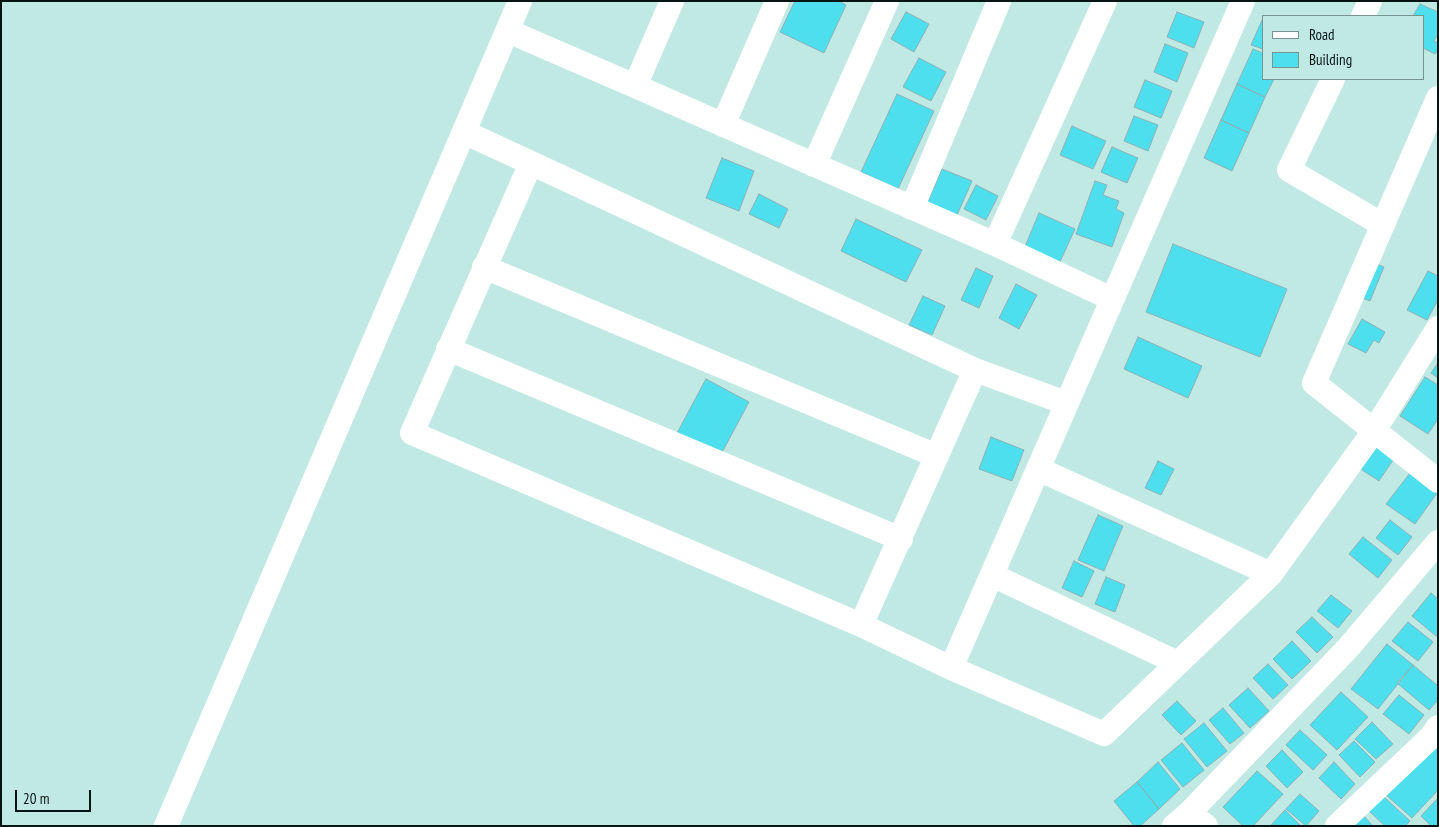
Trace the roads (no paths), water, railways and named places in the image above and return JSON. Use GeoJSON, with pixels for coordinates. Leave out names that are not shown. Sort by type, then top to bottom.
{"type":"FeatureCollection","features":[{"type":"Feature","properties":{"kind":"street"},"geometry":{"type":"LineString","coordinates":[[166,826],[520,1]]}},
{"type":"Feature","properties":{"kind":"street"},"geometry":{"type":"LineString","coordinates":[[635,86],[672,1]]}},
{"type":"Feature","properties":{"kind":"street"},"geometry":{"type":"LineString","coordinates":[[723,125],[777,1]]}},
{"type":"Feature","properties":{"kind":"street"},"geometry":{"type":"LineString","coordinates":[[814,165],[887,1]]}},
{"type":"Feature","properties":{"kind":"street"},"geometry":{"type":"LineString","coordinates":[[912,208],[1000,1]]}},
{"type":"Feature","properties":{"kind":"street"},"geometry":{"type":"LineString","coordinates":[[995,244],[1105,1]]}},
{"type":"Feature","properties":{"kind":"street"},"geometry":{"type":"LineString","coordinates":[[951,668],[1243,1]]}},
{"type":"Feature","properties":{"kind":"street"},"geometry":{"type":"LineString","coordinates":[[1363,15],[1370,1]]}},
{"type":"Feature","properties":{"kind":"street"},"geometry":{"type":"LineString","coordinates":[[508,31],[995,244],[1112,299]]}},
{"type":"Feature","properties":{"kind":"street"},"geometry":{"type":"LineString","coordinates":[[1332,80],[1289,170],[1383,225]]}},
{"type":"Feature","properties":{"kind":"street"},"geometry":{"type":"LineString","coordinates":[[1438,98],[1314,383],[1438,482]]}},
{"type":"Feature","properties":{"kind":"street"},"geometry":{"type":"LineString","coordinates":[[464,132],[976,370],[1066,403]]}},
{"type":"Feature","properties":{"kind":"street"},"geometry":{"type":"LineString","coordinates":[[530,163],[412,433],[861,626],[951,668],[1104,734],[1271,574],[1374,431],[1438,328]]}},
{"type":"Feature","properties":{"kind":"street"},"geometry":{"type":"LineString","coordinates":[[484,266],[938,456]]}},
{"type":"Feature","properties":{"kind":"street"},"geometry":{"type":"LineString","coordinates":[[448,349],[901,539]]}},
{"type":"Feature","properties":{"kind":"street"},"geometry":{"type":"LineString","coordinates":[[861,626],[976,370]]}},
{"type":"Feature","properties":{"kind":"street"},"geometry":{"type":"LineString","coordinates":[[1038,469],[1271,574]]}},
{"type":"Feature","properties":{"kind":"street"},"geometry":{"type":"LineString","coordinates":[[1190,821],[1348,648],[1438,542]]}},
{"type":"Feature","properties":{"kind":"street"},"geometry":{"type":"LineString","coordinates":[[992,575],[1178,663]]}},
{"type":"Feature","properties":{"kind":"street"},"geometry":{"type":"LineString","coordinates":[[1337,826],[1431,737],[1438,727]]}}]}
